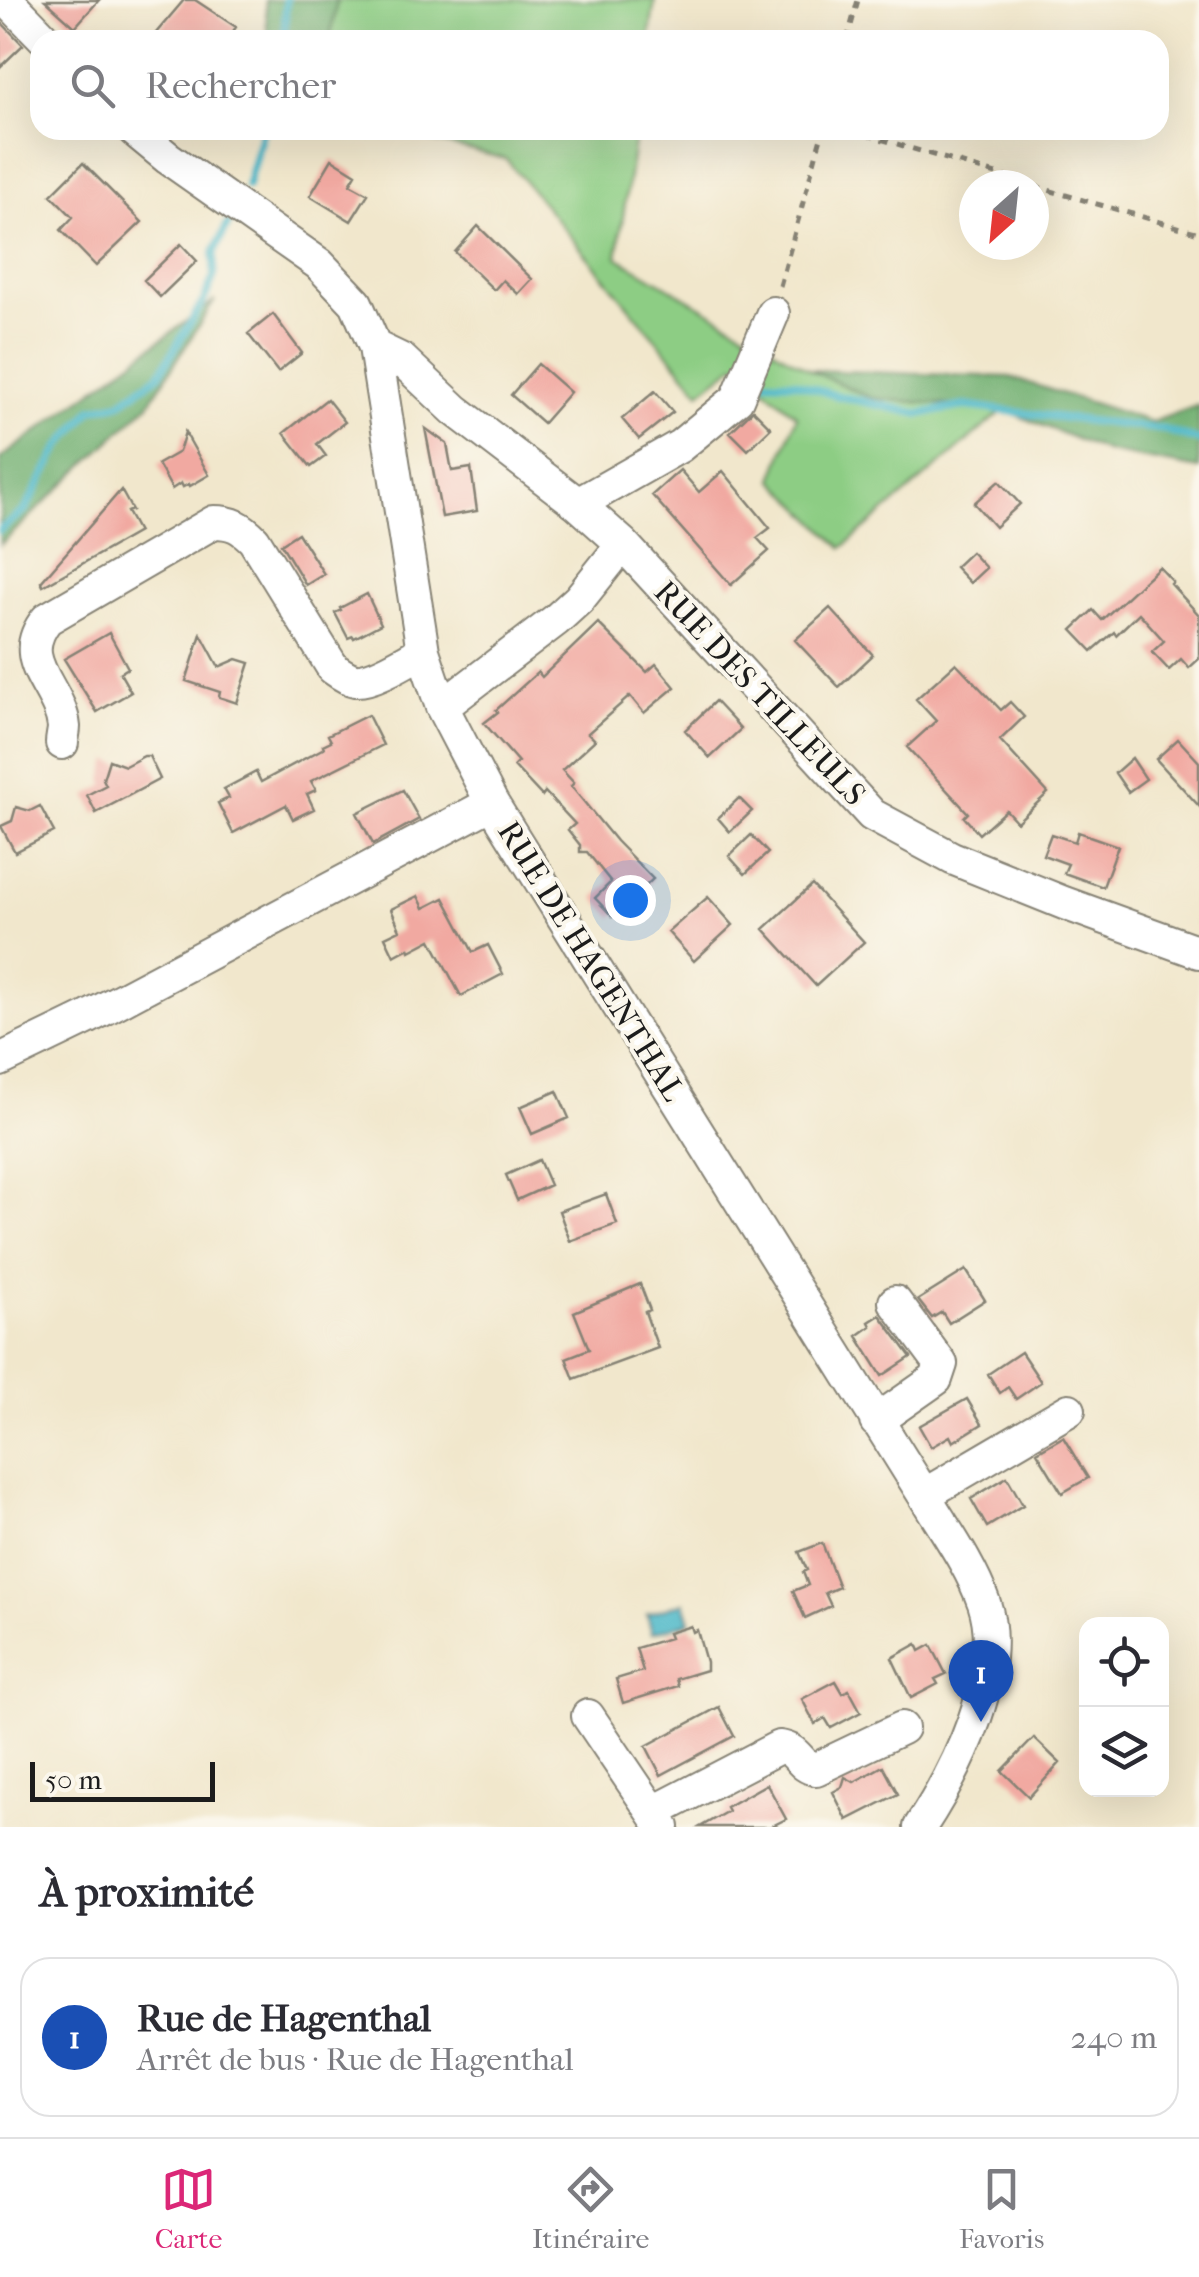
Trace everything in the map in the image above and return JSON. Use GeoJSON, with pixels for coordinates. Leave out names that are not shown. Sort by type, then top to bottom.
{"type":"FeatureCollection","features":[{"type":"Feature","properties":{"kind":"street"},"geometry":{"type":"LineString","coordinates":[[7,0],[36,30]]}},
{"type":"Feature","properties":{"kind":"street","name":"RUE DE HAGENTHAL"},"geometry":{"type":"LineString","coordinates":[[146,140],[319,264],[356,303],[375,347],[424,652],[442,708],[492,803],[965,1562],[985,1606],[989,1632],[984,1687],[960,1754],[920,1827]]}},
{"type":"Feature","properties":{"kind":"street"},"geometry":{"type":"LineString","coordinates":[[578,504],[680,446],[737,398],[773,313]]}},
{"type":"Feature","properties":{"kind":"street","name":"RUE DES TILLEULS"},"geometry":{"type":"LineString","coordinates":[[375,347],[402,360],[455,410],[578,504],[623,544],[872,815],[952,858],[1199,952]]}},
{"type":"Feature","properties":{"kind":"street"},"geometry":{"type":"LineString","coordinates":[[62,743],[64,727],[33,648],[38,630],[47,620],[214,522],[240,526],[254,540],[333,668],[347,678],[368,678],[424,652]]}},
{"type":"Feature","properties":{"kind":"street"},"geometry":{"type":"LineString","coordinates":[[442,708],[556,620],[623,544]]}},
{"type":"Feature","properties":{"kind":"street"},"geometry":{"type":"LineString","coordinates":[[0,1060],[87,1018],[492,803]]}},
{"type":"Feature","properties":{"kind":"street"},"geometry":{"type":"LineString","coordinates":[[876,1421],[936,1379],[940,1371],[940,1364],[895,1302]]}},
{"type":"Feature","properties":{"kind":"street"},"geometry":{"type":"LineString","coordinates":[[924,1495],[1069,1410]]}},
{"type":"Feature","properties":{"kind":"street"},"geometry":{"type":"LineString","coordinates":[[588,1716],[658,1820],[780,1747],[788,1748],[803,1764],[816,1768],[902,1728]]}},
{"type":"Feature","properties":{"kind":"path"},"geometry":{"type":"LineString","coordinates":[[850,30],[858,0]]}},
{"type":"Feature","properties":{"kind":"path"},"geometry":{"type":"LineString","coordinates":[[773,313],[820,140]]}},
{"type":"Feature","properties":{"kind":"path"},"geometry":{"type":"LineString","coordinates":[[883,140],[983,170]]}},
{"type":"Feature","properties":{"kind":"path"},"geometry":{"type":"LineString","coordinates":[[1049,190],[1199,232]]}},
{"type":"Feature","properties":{"kind":"green space"},"geometry":{"type":"Polygon","coordinates":[[[265,0],[337,0],[332,30],[267,30],[265,0]]]}},
{"type":"Feature","properties":{"kind":"green space"},"geometry":{"type":"Polygon","coordinates":[[[337,0],[655,0],[650,30],[332,30],[337,0]]]}},
{"type":"Feature","properties":{"kind":"green space"},"geometry":{"type":"Polygon","coordinates":[[[429,140],[635,140],[617,257],[810,370],[871,398],[1004,410],[842,548],[773,479],[797,416],[736,364],[700,392],[506,159],[429,140]]]}},
{"type":"Feature","properties":{"kind":"green space"},"geometry":{"type":"Polygon","coordinates":[[[215,300],[149,404],[0,545],[0,459],[215,300]]]}},
{"type":"Feature","properties":{"kind":"green space"},"geometry":{"type":"Polygon","coordinates":[[[810,370],[1010,377],[1152,422],[1199,405],[1199,469],[1108,452],[1004,410],[871,398],[810,370]]]}},
{"type":"Feature","properties":{"kind":"water"},"geometry":{"type":"Polygon","coordinates":[[[684,1602],[690,1622],[652,1633],[647,1614],[684,1602]]]}},
{"type":"Feature","properties":{"kind":"building"},"geometry":{"type":"Polygon","coordinates":[[[45,0],[99,0],[75,27],[45,0]]]}},
{"type":"Feature","properties":{"kind":"building"},"geometry":{"type":"Polygon","coordinates":[[[184,0],[195,0],[236,27],[234,30],[158,30],[184,0]]]}},
{"type":"Feature","properties":{"kind":"building"},"geometry":{"type":"Polygon","coordinates":[[[0,21],[23,45],[0,67],[0,21]]]}},
{"type":"Feature","properties":{"kind":"building"},"geometry":{"type":"Polygon","coordinates":[[[332,159],[356,174],[350,184],[368,194],[351,221],[310,196],[332,159]]]}},
{"type":"Feature","properties":{"kind":"building"},"geometry":{"type":"Polygon","coordinates":[[[83,163],[142,222],[96,266],[61,230],[73,217],[51,195],[83,163]]]}},
{"type":"Feature","properties":{"kind":"building"},"geometry":{"type":"Polygon","coordinates":[[[478,226],[532,279],[518,294],[503,280],[494,290],[455,252],[478,226]]]}},
{"type":"Feature","properties":{"kind":"building"},"geometry":{"type":"Polygon","coordinates":[[[181,244],[197,261],[160,297],[144,280],[181,244]]]}},
{"type":"Feature","properties":{"kind":"building"},"geometry":{"type":"Polygon","coordinates":[[[273,314],[302,353],[278,372],[248,334],[273,314]]]}},
{"type":"Feature","properties":{"kind":"building"},"geometry":{"type":"Polygon","coordinates":[[[538,364],[570,392],[543,423],[511,395],[538,364]]]}},
{"type":"Feature","properties":{"kind":"building"},"geometry":{"type":"Polygon","coordinates":[[[655,391],[673,412],[639,439],[622,419],[655,391]]]}},
{"type":"Feature","properties":{"kind":"building"},"geometry":{"type":"Polygon","coordinates":[[[327,399],[345,422],[317,444],[326,456],[311,467],[284,433],[327,399]]]}},
{"type":"Feature","properties":{"kind":"building"},"geometry":{"type":"Polygon","coordinates":[[[753,410],[771,428],[748,450],[730,432],[753,410]]]}},
{"type":"Feature","properties":{"kind":"building"},"geometry":{"type":"Polygon","coordinates":[[[425,428],[447,444],[452,471],[471,468],[477,511],[442,517],[425,428]]]}},
{"type":"Feature","properties":{"kind":"building"},"geometry":{"type":"Polygon","coordinates":[[[185,432],[209,475],[190,486],[183,487],[181,483],[172,489],[158,464],[179,452],[185,432]]]}},
{"type":"Feature","properties":{"kind":"building"},"geometry":{"type":"Polygon","coordinates":[[[680,470],[699,492],[723,471],[770,528],[757,538],[769,551],[731,585],[652,495],[680,470]]]}},
{"type":"Feature","properties":{"kind":"building"},"geometry":{"type":"Polygon","coordinates":[[[999,481],[1020,504],[995,527],[974,503],[999,481]]]}},
{"type":"Feature","properties":{"kind":"building"},"geometry":{"type":"Polygon","coordinates":[[[121,490],[138,532],[43,586],[41,582],[121,490]]]}},
{"type":"Feature","properties":{"kind":"building"},"geometry":{"type":"Polygon","coordinates":[[[298,533],[324,574],[306,585],[281,544],[298,533]]]}},
{"type":"Feature","properties":{"kind":"building"},"geometry":{"type":"Polygon","coordinates":[[[971,552],[986,568],[970,583],[955,567],[971,552]]]}},
{"type":"Feature","properties":{"kind":"building"},"geometry":{"type":"Polygon","coordinates":[[[1159,567],[1199,615],[1199,659],[1189,668],[1181,659],[1169,670],[1152,652],[1164,641],[1139,613],[1092,651],[1072,630],[1093,610],[1102,620],[1159,567]]]}},
{"type":"Feature","properties":{"kind":"building"},"geometry":{"type":"Polygon","coordinates":[[[367,594],[381,624],[348,638],[335,613],[367,594]]]}},
{"type":"Feature","properties":{"kind":"building"},"geometry":{"type":"Polygon","coordinates":[[[830,608],[873,655],[839,687],[795,640],[830,608]]]}},
{"type":"Feature","properties":{"kind":"building"},"geometry":{"type":"Polygon","coordinates":[[[598,623],[647,672],[656,664],[675,687],[644,713],[630,696],[588,733],[595,740],[562,770],[616,841],[653,879],[613,917],[595,898],[611,882],[587,852],[580,852],[580,845],[568,830],[575,824],[514,766],[518,762],[484,723],[538,672],[542,677],[598,623]]]}},
{"type":"Feature","properties":{"kind":"building"},"geometry":{"type":"Polygon","coordinates":[[[109,633],[128,668],[120,673],[131,692],[97,712],[64,659],[109,633]]]}},
{"type":"Feature","properties":{"kind":"building"},"geometry":{"type":"Polygon","coordinates":[[[201,634],[219,667],[237,659],[250,663],[237,703],[219,697],[220,692],[186,681],[201,634]]]}},
{"type":"Feature","properties":{"kind":"building"},"geometry":{"type":"Polygon","coordinates":[[[956,663],[1001,710],[1010,702],[1024,717],[1000,740],[1048,793],[1017,822],[1006,810],[979,834],[964,817],[968,813],[907,747],[936,721],[916,699],[956,663]]]}},
{"type":"Feature","properties":{"kind":"building"},"geometry":{"type":"Polygon","coordinates":[[[715,701],[741,729],[710,758],[685,730],[715,701]]]}},
{"type":"Feature","properties":{"kind":"building"},"geometry":{"type":"Polygon","coordinates":[[[368,715],[383,745],[311,781],[316,790],[307,794],[314,809],[293,819],[286,805],[233,833],[218,803],[229,798],[224,789],[256,772],[261,782],[324,748],[331,741],[328,735],[368,715]]]}},
{"type":"Feature","properties":{"kind":"building"},"geometry":{"type":"Polygon","coordinates":[[[1178,739],[1199,762],[1199,806],[1156,759],[1178,739]]]}},
{"type":"Feature","properties":{"kind":"building"},"geometry":{"type":"Polygon","coordinates":[[[149,756],[160,779],[96,813],[87,795],[106,785],[103,779],[109,760],[125,766],[149,756]]]}},
{"type":"Feature","properties":{"kind":"building"},"geometry":{"type":"Polygon","coordinates":[[[1132,758],[1146,779],[1128,792],[1115,773],[1132,758]]]}},
{"type":"Feature","properties":{"kind":"building"},"geometry":{"type":"Polygon","coordinates":[[[403,790],[419,819],[373,844],[357,813],[403,790]]]}},
{"type":"Feature","properties":{"kind":"building"},"geometry":{"type":"Polygon","coordinates":[[[739,798],[752,811],[730,832],[718,818],[739,798]]]}},
{"type":"Feature","properties":{"kind":"building"},"geometry":{"type":"Polygon","coordinates":[[[40,806],[54,832],[15,852],[1,826],[12,821],[16,807],[30,811],[40,806]]]}},
{"type":"Feature","properties":{"kind":"building"},"geometry":{"type":"Polygon","coordinates":[[[1078,832],[1118,846],[1103,887],[1064,873],[1068,864],[1043,855],[1051,834],[1075,842],[1078,832]]]}},
{"type":"Feature","properties":{"kind":"building"},"geometry":{"type":"Polygon","coordinates":[[[751,835],[768,853],[745,874],[729,856],[751,835]]]}},
{"type":"Feature","properties":{"kind":"building"},"geometry":{"type":"Polygon","coordinates":[[[812,885],[864,942],[816,986],[764,929],[812,885]]]}},
{"type":"Feature","properties":{"kind":"building"},"geometry":{"type":"Polygon","coordinates":[[[418,896],[424,908],[444,898],[473,952],[488,945],[503,974],[461,996],[431,940],[394,956],[385,937],[400,930],[391,909],[418,896]]]}},
{"type":"Feature","properties":{"kind":"building"},"geometry":{"type":"Polygon","coordinates":[[[708,897],[733,925],[694,961],[668,932],[708,897]]]}},
{"type":"Feature","properties":{"kind":"building"},"geometry":{"type":"Polygon","coordinates":[[[557,1091],[569,1118],[532,1134],[520,1107],[557,1091]]]}},
{"type":"Feature","properties":{"kind":"building"},"geometry":{"type":"Polygon","coordinates":[[[539,1160],[550,1185],[517,1200],[506,1175],[539,1160]]]}},
{"type":"Feature","properties":{"kind":"building"},"geometry":{"type":"Polygon","coordinates":[[[606,1194],[617,1224],[570,1241],[559,1211],[606,1194]]]}},
{"type":"Feature","properties":{"kind":"building"},"geometry":{"type":"Polygon","coordinates":[[[966,1270],[985,1300],[949,1323],[942,1312],[932,1318],[918,1300],[966,1270]]]}},
{"type":"Feature","properties":{"kind":"building"},"geometry":{"type":"Polygon","coordinates":[[[640,1284],[658,1348],[574,1379],[566,1358],[589,1349],[574,1312],[640,1284]]]}},
{"type":"Feature","properties":{"kind":"building"},"geometry":{"type":"Polygon","coordinates":[[[880,1315],[911,1357],[882,1376],[857,1336],[880,1315]]]}},
{"type":"Feature","properties":{"kind":"building"},"geometry":{"type":"Polygon","coordinates":[[[1021,1352],[1041,1382],[1016,1399],[1008,1387],[1000,1393],[988,1374],[1021,1352]]]}},
{"type":"Feature","properties":{"kind":"building"},"geometry":{"type":"Polygon","coordinates":[[[967,1399],[982,1424],[953,1442],[950,1436],[931,1447],[919,1426],[967,1399]]]}},
{"type":"Feature","properties":{"kind":"building"},"geometry":{"type":"Polygon","coordinates":[[[1063,1437],[1088,1478],[1062,1493],[1037,1452],[1063,1437]]]}},
{"type":"Feature","properties":{"kind":"building"},"geometry":{"type":"Polygon","coordinates":[[[1007,1477],[1023,1505],[987,1527],[971,1499],[1007,1477]]]}},
{"type":"Feature","properties":{"kind":"building"},"geometry":{"type":"Polygon","coordinates":[[[822,1543],[839,1587],[825,1593],[831,1606],[805,1618],[793,1591],[808,1585],[799,1552],[822,1543]]]}},
{"type":"Feature","properties":{"kind":"building"},"geometry":{"type":"Polygon","coordinates":[[[691,1626],[693,1632],[697,1630],[706,1670],[676,1679],[678,1686],[623,1703],[616,1679],[643,1671],[636,1648],[670,1638],[668,1633],[691,1626]]]}},
{"type":"Feature","properties":{"kind":"building"},"geometry":{"type":"Polygon","coordinates":[[[917,1644],[920,1651],[931,1645],[946,1674],[935,1679],[938,1684],[911,1698],[892,1658],[917,1644]]]}},
{"type":"Feature","properties":{"kind":"building"},"geometry":{"type":"Polygon","coordinates":[[[836,1681],[843,1693],[849,1690],[861,1712],[831,1728],[825,1718],[815,1724],[802,1699],[836,1681]]]}},
{"type":"Feature","properties":{"kind":"building"},"geometry":{"type":"Polygon","coordinates":[[[719,1707],[734,1736],[661,1775],[646,1746],[719,1707]]]}},
{"type":"Feature","properties":{"kind":"building"},"geometry":{"type":"Polygon","coordinates":[[[1034,1738],[1060,1763],[1029,1797],[1002,1771],[1034,1738]]]}},
{"type":"Feature","properties":{"kind":"building"},"geometry":{"type":"Polygon","coordinates":[[[883,1766],[898,1794],[847,1820],[833,1792],[842,1787],[845,1777],[854,1782],[883,1766]]]}},
{"type":"Feature","properties":{"kind":"building"},"geometry":{"type":"Polygon","coordinates":[[[767,1784],[786,1819],[770,1827],[700,1827],[728,1811],[726,1807],[767,1784]]]}},
{"type":"Feature","properties":{"kind":"waterway"},"geometry":{"type":"LineString","coordinates":[[284,30],[286,0]]}},
{"type":"Feature","properties":{"kind":"waterway"},"geometry":{"type":"LineString","coordinates":[[247,186],[260,140]]}},
{"type":"Feature","properties":{"kind":"waterway"},"geometry":{"type":"LineString","coordinates":[[0,530],[25,510],[60,447],[92,409],[120,403],[159,375],[204,300],[214,276],[214,252],[228,224]]}},
{"type":"Feature","properties":{"kind":"waterway"},"geometry":{"type":"LineString","coordinates":[[762,381],[795,382],[920,414],[965,406],[1165,430],[1199,441]]}},
{"type":"Feature","properties":{"kind":"place","name":"Rue de Hagenthal"},"geometry":{"type":"Point","coordinates":[981,1722]}}]}
